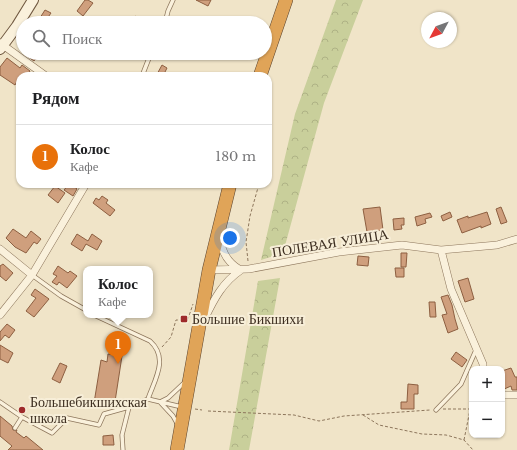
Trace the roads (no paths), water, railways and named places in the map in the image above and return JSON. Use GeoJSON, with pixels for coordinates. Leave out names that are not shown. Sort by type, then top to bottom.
{"type":"FeatureCollection","features":[{"type":"Feature","properties":{"kind":"highway"},"geometry":{"type":"LineString","coordinates":[[272,41],[286,0]]}},
{"type":"Feature","properties":{"kind":"highway"},"geometry":{"type":"LineString","coordinates":[[261,72],[265,60]]}},
{"type":"Feature","properties":{"kind":"highway"},"geometry":{"type":"LineString","coordinates":[[177,450],[209,270],[229,188]]}},
{"type":"Feature","properties":{"kind":"street"},"geometry":{"type":"LineString","coordinates":[[23,16],[33,0]]}},
{"type":"Feature","properties":{"kind":"street"},"geometry":{"type":"LineString","coordinates":[[16,27],[1,45],[16,55]]}},
{"type":"Feature","properties":{"kind":"street"},"geometry":{"type":"LineString","coordinates":[[23,60],[40,72]]}},
{"type":"Feature","properties":{"kind":"street"},"geometry":{"type":"LineString","coordinates":[[0,315],[32,275],[84,188]]}},
{"type":"Feature","properties":{"kind":"street"},"geometry":{"type":"LineString","coordinates":[[198,333],[217,293],[232,276],[241,270],[228,260],[221,243],[220,225]]}},
{"type":"Feature","properties":{"kind":"street","name":"ПОЛЕВАЯ УЛИЦА"},"geometry":{"type":"LineString","coordinates":[[209,270],[250,269],[340,252],[402,245],[440,250],[497,245],[517,239]]}},
{"type":"Feature","properties":{"kind":"street"},"geometry":{"type":"LineString","coordinates":[[0,249],[32,275]]}},
{"type":"Feature","properties":{"kind":"street"},"geometry":{"type":"LineString","coordinates":[[440,250],[451,289],[483,366]]}},
{"type":"Feature","properties":{"kind":"street"},"geometry":{"type":"LineString","coordinates":[[505,395],[517,395]]}},
{"type":"Feature","properties":{"kind":"lane"},"geometry":{"type":"LineString","coordinates":[[167,16],[173,0]]}},
{"type":"Feature","properties":{"kind":"lane"},"geometry":{"type":"LineString","coordinates":[[144,72],[148,60]]}},
{"type":"Feature","properties":{"kind":"lane"},"geometry":{"type":"LineString","coordinates":[[32,275],[61,296],[83,308]]}},
{"type":"Feature","properties":{"kind":"lane"},"geometry":{"type":"LineString","coordinates":[[100,318],[150,341],[158,351],[160,361],[158,373],[148,400]]}},
{"type":"Feature","properties":{"kind":"lane"},"geometry":{"type":"LineString","coordinates":[[436,410],[461,384],[477,350]]}},
{"type":"Feature","properties":{"kind":"lane"},"geometry":{"type":"LineString","coordinates":[[160,402],[168,398],[190,377]]}},
{"type":"Feature","properties":{"kind":"lane"},"geometry":{"type":"LineString","coordinates":[[0,402],[22,417],[52,433],[67,418],[99,425],[104,414],[130,407],[148,400],[185,407]]}},
{"type":"Feature","properties":{"kind":"lane"},"geometry":{"type":"LineString","coordinates":[[160,402],[173,416],[181,430]]}},
{"type":"Feature","properties":{"kind":"lane"},"geometry":{"type":"LineString","coordinates":[[123,450],[122,435],[130,407]]}},
{"type":"Feature","properties":{"kind":"lane"},"geometry":{"type":"LineString","coordinates":[[15,428],[22,417]]}},
{"type":"Feature","properties":{"kind":"place","name":"Большие Бикшихи"},"geometry":{"type":"Point","coordinates":[184,319]}},
{"type":"Feature","properties":{"kind":"place","name":"Колос"},"geometry":{"type":"Point","coordinates":[118,364]}},
{"type":"Feature","properties":{"kind":"place","name":"Большебикшихская школа"},"geometry":{"type":"Point","coordinates":[22,410]}}]}
